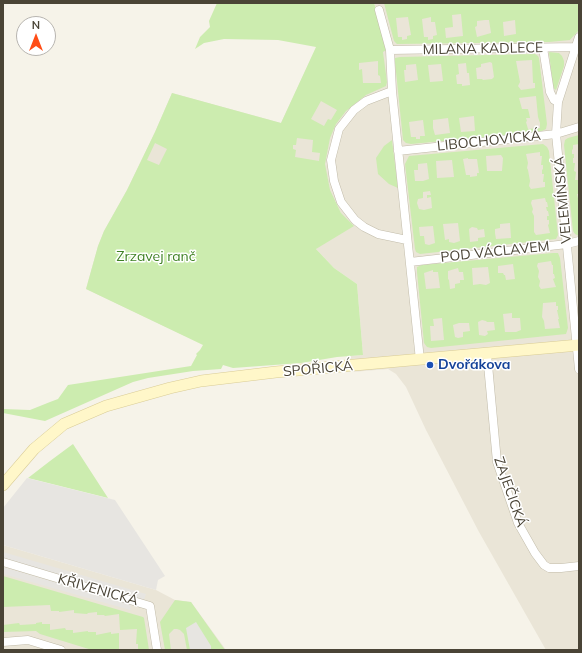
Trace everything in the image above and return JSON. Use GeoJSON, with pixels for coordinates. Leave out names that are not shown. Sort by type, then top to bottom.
{"type":"FeatureCollection","features":[{"type":"Feature","properties":{"kind":"street"},"geometry":{"type":"LineString","coordinates":[[379,10],[390,50],[392,91],[420,360]]}},
{"type":"Feature","properties":{"kind":"street","name":"VELEMÍNSKÁ"},"geometry":{"type":"LineString","coordinates":[[579,37],[558,102],[556,134],[578,345],[579,369]]}},
{"type":"Feature","properties":{"kind":"street","name":"MILANA KADLECE"},"geometry":{"type":"LineString","coordinates":[[390,50],[575,47]]}},
{"type":"Feature","properties":{"kind":"street"},"geometry":{"type":"LineString","coordinates":[[543,48],[550,92],[554,100],[558,102]]}},
{"type":"Feature","properties":{"kind":"street"},"geometry":{"type":"LineString","coordinates":[[392,91],[366,101],[354,110],[339,129],[331,160],[334,182],[341,202],[355,220],[364,227],[378,234],[408,240]]}},
{"type":"Feature","properties":{"kind":"street","name":"LIBOCHOVICKÁ"},"geometry":{"type":"LineString","coordinates":[[398,151],[556,134],[579,127]]}},
{"type":"Feature","properties":{"kind":"street","name":"POD VÁCLAVEM"},"geometry":{"type":"LineString","coordinates":[[410,262],[567,244],[579,241]]}},
{"type":"Feature","properties":{"kind":"street","name":"SPOŘICKÁ"},"geometry":{"type":"LineString","coordinates":[[3,485],[34,449],[64,424],[106,406],[170,388],[201,381],[276,372],[578,345]]}},
{"type":"Feature","properties":{"kind":"street","name":"ZAJEČICKÁ"},"geometry":{"type":"LineString","coordinates":[[487,354],[497,462],[518,523],[535,553],[544,565],[549,568],[579,566]]}},
{"type":"Feature","properties":{"kind":"street","name":"KŘIVENICKÁ"},"geometry":{"type":"LineString","coordinates":[[3,562],[150,606],[157,650]]}},
{"type":"Feature","properties":{"kind":"street"},"geometry":{"type":"LineString","coordinates":[[3,642],[28,640],[61,650]]}},
{"type":"Feature","properties":{"kind":"shaded area"},"geometry":{"type":"Polygon","coordinates":[[[374,3],[545,3],[570,40],[579,30],[579,650],[546,650],[479,532],[426,430],[406,387],[396,374],[388,369],[352,372],[349,356],[363,355],[357,284],[334,268],[316,249],[341,213],[335,201],[185,336],[86,289],[98,246],[104,231],[127,190],[172,93],[281,123],[317,46],[389,48],[374,3]]]}},
{"type":"Feature","properties":{"kind":"shaded area"},"geometry":{"type":"Polygon","coordinates":[[[27,478],[115,500],[165,576],[158,580],[156,590],[3,545],[3,508],[27,478]]]}},
{"type":"Feature","properties":{"kind":"shaded area"},"geometry":{"type":"Polygon","coordinates":[[[3,545],[156,590],[175,600],[191,602],[226,650],[3,650],[3,545]]]}},
{"type":"Feature","properties":{"kind":"shaded area"},"geometry":{"type":"Polygon","coordinates":[[[3,552],[146,594],[144,600],[3,558],[3,552]]]}},
{"type":"Feature","properties":{"kind":"shaded area"},"geometry":{"type":"Polygon","coordinates":[[[3,567],[131,604],[130,610],[3,574],[3,567]]]}},
{"type":"Feature","properties":{"kind":"shaded area"},"geometry":{"type":"Polygon","coordinates":[[[196,622],[211,646],[211,650],[190,650],[186,628],[196,622]]]}},
{"type":"Feature","properties":{"kind":"green space","name":"Zrzavej ranč"},"geometry":{"type":"Polygon","coordinates":[[[217,3],[374,3],[389,48],[383,52],[387,82],[386,86],[366,95],[346,111],[336,124],[330,138],[325,164],[330,190],[341,213],[354,226],[316,249],[334,268],[357,284],[363,355],[337,357],[301,363],[233,368],[223,365],[221,369],[193,371],[148,378],[133,382],[45,421],[3,413],[3,409],[30,410],[58,399],[68,385],[191,366],[197,355],[196,354],[203,345],[86,289],[98,246],[104,231],[127,190],[172,93],[281,123],[316,47],[278,40],[224,39],[204,43],[195,49],[200,37],[210,27],[209,21],[217,3]],[[378,61],[359,63],[359,70],[362,69],[363,83],[381,83],[380,76],[378,75],[378,61]],[[321,101],[311,119],[324,126],[328,119],[331,120],[337,110],[321,101]],[[297,138],[296,145],[293,145],[293,149],[296,150],[295,157],[319,161],[320,153],[312,152],[313,140],[297,138]],[[155,143],[147,160],[159,165],[167,149],[155,143]]]}},
{"type":"Feature","properties":{"kind":"green space"},"geometry":{"type":"Polygon","coordinates":[[[384,3],[579,3],[579,30],[570,40],[549,42],[397,44],[394,41],[384,3]],[[461,14],[452,15],[453,27],[445,28],[446,38],[463,36],[461,14]],[[408,17],[396,18],[398,37],[402,37],[402,40],[407,39],[407,36],[411,35],[408,17]],[[431,17],[422,19],[424,37],[428,37],[428,40],[433,39],[433,36],[437,35],[435,22],[431,22],[431,17]],[[489,20],[477,21],[477,26],[475,27],[477,37],[491,33],[489,20]],[[515,20],[503,22],[504,36],[516,34],[515,20]]]}},
{"type":"Feature","properties":{"kind":"green space"},"geometry":{"type":"Polygon","coordinates":[[[549,52],[559,53],[564,61],[564,66],[556,90],[553,88],[549,52]]]}},
{"type":"Feature","properties":{"kind":"green space"},"geometry":{"type":"Polygon","coordinates":[[[535,54],[539,58],[547,124],[546,129],[540,132],[411,144],[406,143],[403,140],[395,62],[395,58],[535,54]],[[532,60],[516,61],[520,82],[518,86],[521,90],[535,88],[535,83],[533,83],[532,60]],[[466,63],[458,64],[459,74],[456,75],[457,84],[462,84],[462,86],[470,85],[466,63]],[[492,63],[481,64],[481,67],[476,68],[477,79],[492,79],[494,77],[492,63]],[[416,64],[406,65],[406,70],[404,70],[405,82],[418,80],[416,64]],[[441,64],[428,65],[430,82],[443,81],[441,64]],[[536,96],[519,98],[522,109],[528,109],[530,118],[526,118],[526,122],[528,129],[540,128],[536,96]],[[474,116],[459,118],[461,132],[475,131],[474,116]],[[448,118],[433,120],[435,135],[450,133],[448,118]],[[423,120],[409,122],[411,137],[416,137],[416,139],[420,139],[420,136],[425,136],[423,120]]]}},
{"type":"Feature","properties":{"kind":"green space"},"geometry":{"type":"Polygon","coordinates":[[[579,135],[579,144],[573,145],[572,154],[574,154],[573,163],[575,163],[575,180],[579,180],[579,189],[577,194],[579,203],[579,236],[573,231],[564,145],[565,140],[568,138],[579,135]]]}},
{"type":"Feature","properties":{"kind":"green space"},"geometry":{"type":"Polygon","coordinates":[[[392,140],[398,188],[389,184],[378,174],[376,158],[384,146],[392,140]]]}},
{"type":"Feature","properties":{"kind":"green space"},"geometry":{"type":"Polygon","coordinates":[[[543,144],[549,151],[558,235],[556,239],[420,254],[416,252],[405,164],[409,156],[543,144]],[[540,152],[526,154],[528,163],[527,168],[530,181],[529,186],[531,189],[545,187],[545,182],[543,182],[544,174],[542,174],[543,165],[541,165],[542,156],[540,156],[540,152]],[[501,155],[486,156],[487,171],[502,171],[503,158],[501,155]],[[463,159],[466,175],[470,175],[470,177],[477,176],[477,173],[479,173],[477,159],[463,159]],[[452,160],[436,161],[437,178],[454,177],[452,160]],[[427,163],[418,164],[418,170],[414,170],[415,181],[429,179],[427,163]],[[430,191],[423,192],[423,198],[418,199],[417,203],[419,209],[424,210],[432,208],[431,197],[427,198],[427,195],[431,195],[430,191]],[[545,198],[532,200],[531,203],[534,216],[534,232],[536,235],[550,233],[548,225],[549,220],[547,220],[547,216],[549,216],[546,207],[548,207],[545,198]],[[458,223],[443,224],[445,240],[449,239],[449,242],[454,243],[460,241],[458,223]],[[510,223],[500,224],[500,228],[495,229],[496,239],[511,238],[510,223]],[[433,226],[419,227],[420,236],[424,236],[425,244],[429,245],[435,243],[433,226]],[[472,227],[469,229],[470,242],[478,241],[478,238],[485,237],[484,229],[478,230],[477,228],[472,227]]]}},
{"type":"Feature","properties":{"kind":"green space"},"geometry":{"type":"Polygon","coordinates":[[[558,253],[560,258],[568,328],[566,334],[431,348],[427,347],[424,343],[417,272],[417,267],[422,265],[558,253]],[[551,261],[538,263],[537,266],[540,281],[539,286],[541,289],[556,287],[553,279],[555,278],[551,261]],[[513,264],[498,266],[498,273],[503,273],[506,280],[515,279],[513,264]],[[488,267],[472,268],[473,285],[486,285],[490,283],[488,267]],[[458,268],[448,271],[450,289],[455,288],[455,284],[460,283],[460,280],[464,280],[463,272],[459,272],[458,268]],[[433,270],[424,273],[426,289],[440,288],[438,272],[433,272],[433,270]],[[556,302],[543,303],[542,317],[545,329],[560,328],[557,310],[558,306],[556,306],[556,302]],[[512,313],[503,314],[505,332],[516,332],[521,330],[520,318],[512,318],[512,313]],[[442,318],[433,319],[434,326],[430,326],[431,341],[444,340],[442,318]],[[482,320],[478,322],[479,335],[485,336],[488,334],[487,331],[495,330],[494,322],[482,320]],[[459,323],[453,325],[455,337],[463,337],[463,332],[470,331],[469,323],[459,323]]]}},
{"type":"Feature","properties":{"kind":"green space"},"geometry":{"type":"Polygon","coordinates":[[[73,444],[108,498],[28,478],[73,444]]]}},
{"type":"Feature","properties":{"kind":"green space"},"geometry":{"type":"Polygon","coordinates":[[[3,576],[143,617],[149,650],[138,650],[138,644],[136,644],[137,629],[120,630],[119,614],[105,616],[97,615],[97,612],[87,614],[74,613],[74,610],[59,612],[51,611],[50,605],[3,607],[3,576]]]}},
{"type":"Feature","properties":{"kind":"green space"},"geometry":{"type":"Polygon","coordinates":[[[175,600],[191,602],[225,650],[187,650],[184,634],[180,630],[174,629],[169,634],[171,650],[165,650],[160,622],[175,600]]]}},
{"type":"Feature","properties":{"kind":"green space"},"geometry":{"type":"Polygon","coordinates":[[[42,622],[42,624],[50,624],[50,630],[65,628],[66,630],[73,630],[73,633],[88,631],[96,632],[96,635],[111,632],[111,634],[119,633],[119,650],[92,650],[40,634],[36,631],[3,632],[3,625],[19,623],[20,625],[36,624],[42,622]]]}},
{"type":"Feature","properties":{"kind":"place","name":"Dvořákova"},"geometry":{"type":"Point","coordinates":[430,365]}}]}
